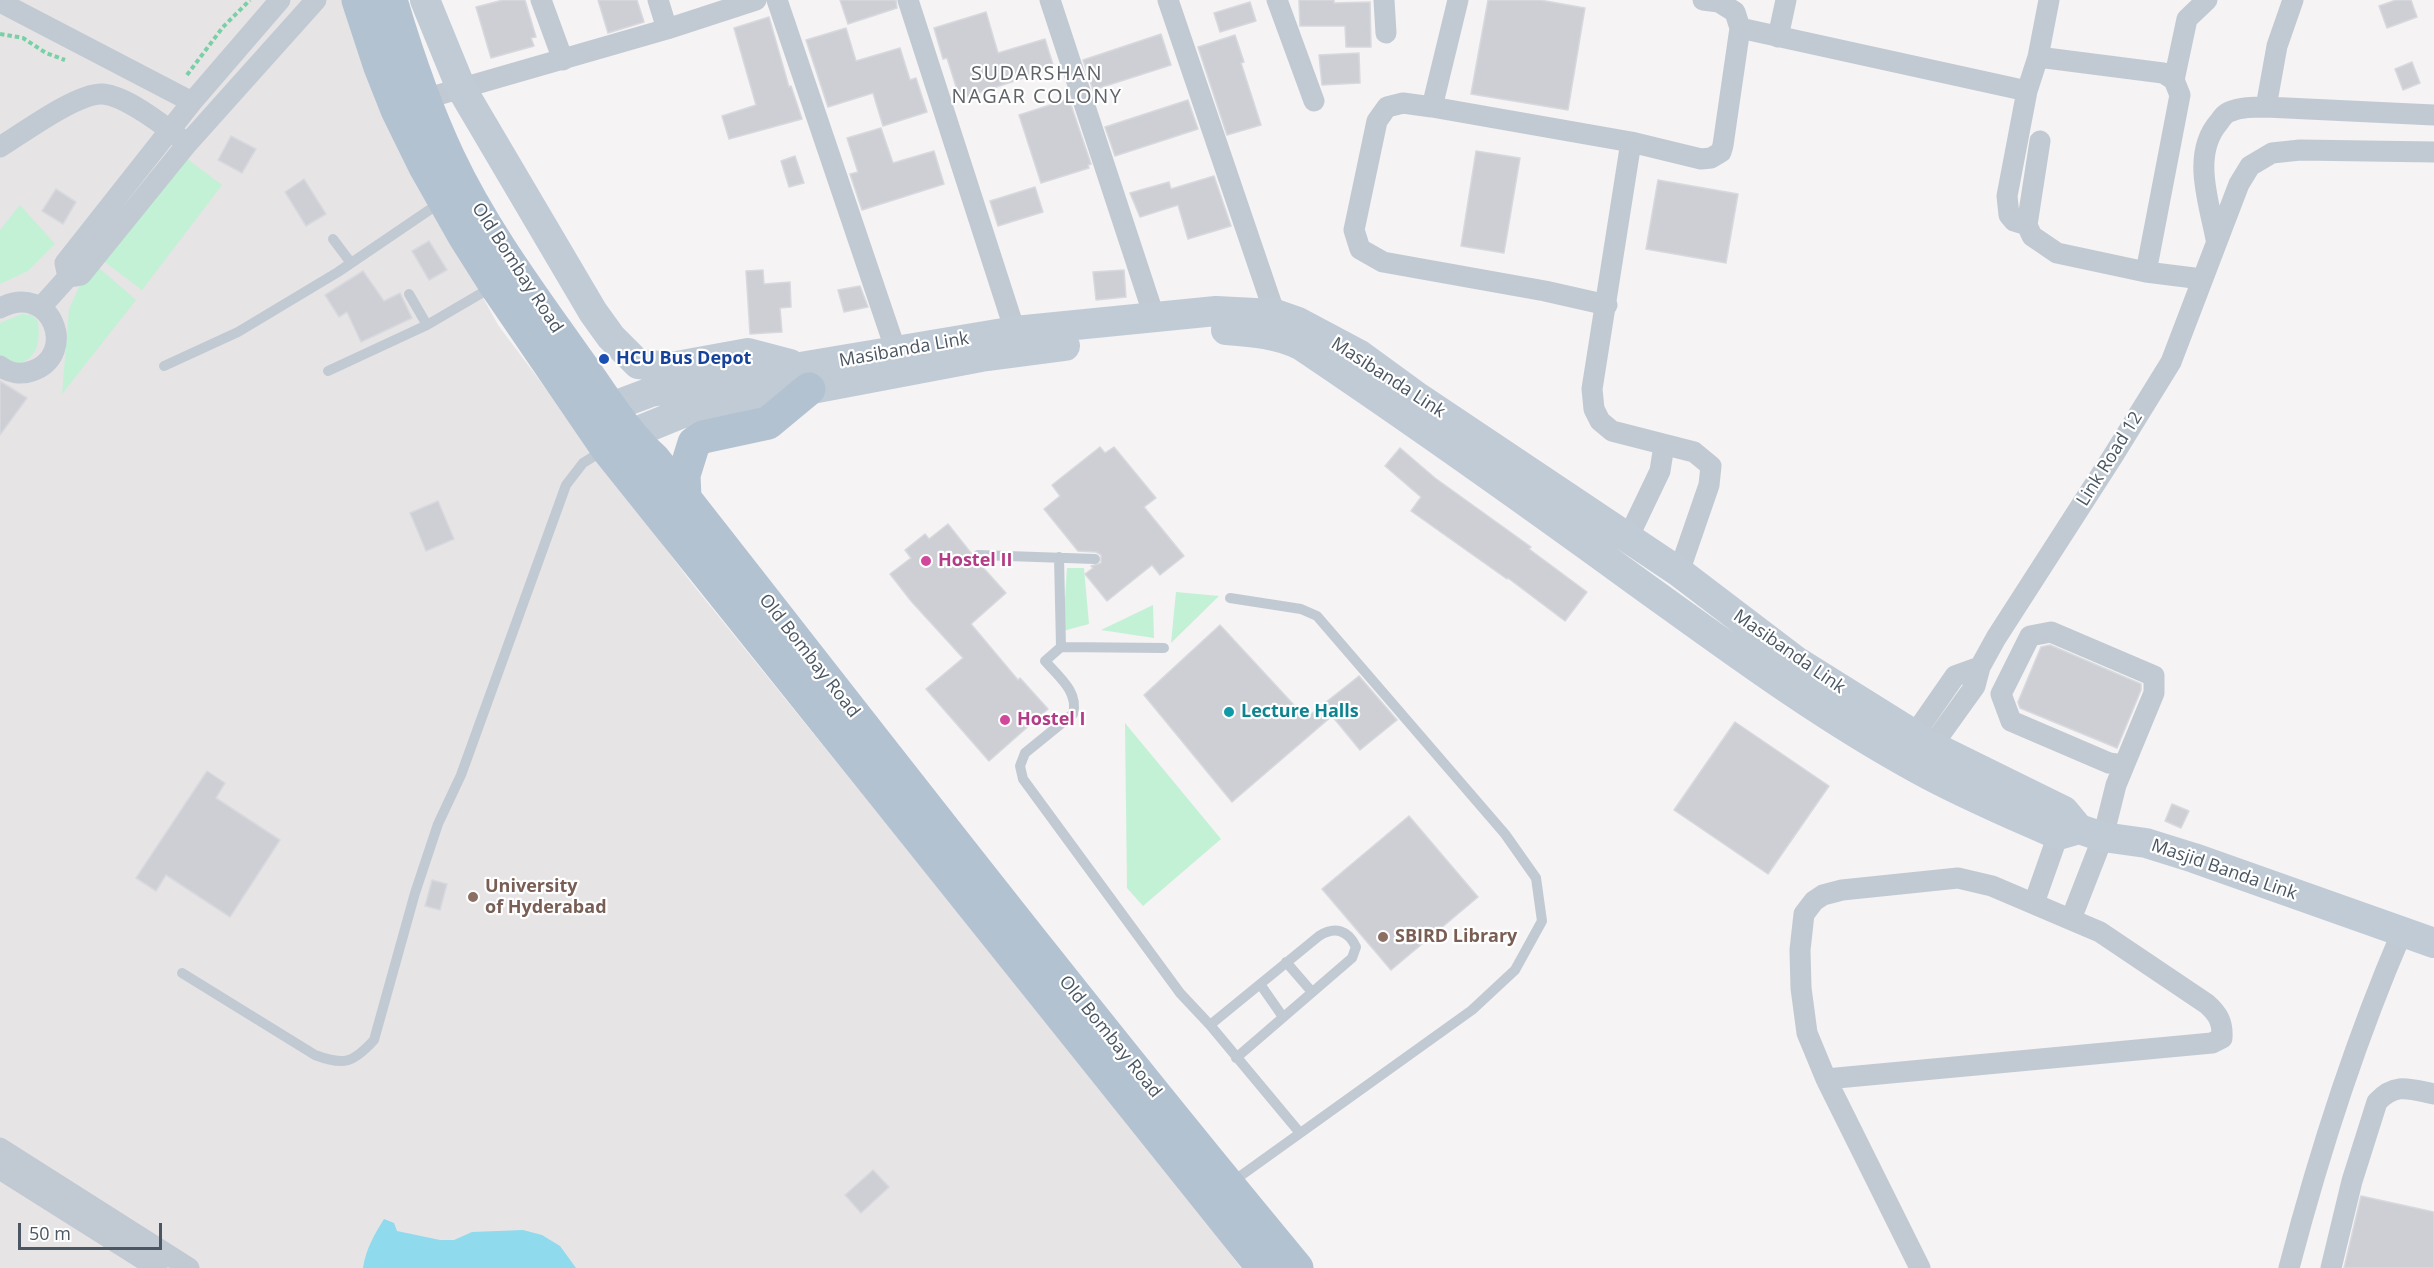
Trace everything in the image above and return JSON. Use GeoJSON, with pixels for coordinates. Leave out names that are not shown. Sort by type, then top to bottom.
{"type":"FeatureCollection","features":[{"type":"Feature","properties":{"kind":"main road","name":"Old Bombay Road"},"geometry":{"type":"LineString","coordinates":[[358,0],[376,58],[397,110],[444,201],[495,285],[610,428],[1263,1268]]}},
{"type":"Feature","properties":{"kind":"main road","name":"Old Bombay Road"},"geometry":{"type":"LineString","coordinates":[[391,0],[409,59],[450,160],[486,225],[610,428],[654,459],[1228,1185],[1298,1268]]}},
{"type":"Feature","properties":{"kind":"main road"},"geometry":{"type":"LineString","coordinates":[[425,0],[460,88],[592,312],[611,337],[638,363],[671,367],[748,353],[805,378]]}},
{"type":"Feature","properties":{"kind":"main road","name":"Masibanda Link"},"geometry":{"type":"LineString","coordinates":[[805,378],[896,351],[1015,331],[1216,311],[1278,326],[1298,322],[1339,344],[1377,382],[1628,538],[1678,572],[1921,750],[2064,811],[2080,834]]}},
{"type":"Feature","properties":{"kind":"main road"},"geometry":{"type":"LineString","coordinates":[[610,428],[680,414],[805,378],[1207,329],[1244,331],[1278,326]]}},
{"type":"Feature","properties":{"kind":"main road"},"geometry":{"type":"LineString","coordinates":[[685,498],[684,475],[694,443],[704,437],[768,423],[805,378]]}},
{"type":"Feature","properties":{"kind":"main road"},"geometry":{"type":"LineString","coordinates":[[1377,382],[1777,682],[1839,723],[1921,750]]}},
{"type":"Feature","properties":{"kind":"main road","name":"Masjid Banda Link"},"geometry":{"type":"LineString","coordinates":[[1921,750],[1964,793],[2080,834],[2146,843],[2194,858],[2434,943]]}},
{"type":"Feature","properties":{"kind":"street"},"geometry":{"type":"LineString","coordinates":[[68,277],[65,263],[192,102],[280,0]]}},
{"type":"Feature","properties":{"kind":"street"},"geometry":{"type":"LineString","coordinates":[[41,307],[68,277],[81,275],[187,144],[316,0]]}},
{"type":"Feature","properties":{"kind":"street"},"geometry":{"type":"LineString","coordinates":[[541,0],[563,60]]}},
{"type":"Feature","properties":{"kind":"street"},"geometry":{"type":"LineString","coordinates":[[658,0],[667,29]]}},
{"type":"Feature","properties":{"kind":"street"},"geometry":{"type":"LineString","coordinates":[[424,99],[667,29],[756,0]]}},
{"type":"Feature","properties":{"kind":"street"},"geometry":{"type":"LineString","coordinates":[[777,0],[896,351]]}},
{"type":"Feature","properties":{"kind":"street"},"geometry":{"type":"LineString","coordinates":[[908,0],[1015,331]]}},
{"type":"Feature","properties":{"kind":"street"},"geometry":{"type":"LineString","coordinates":[[1050,0],[1155,316]]}},
{"type":"Feature","properties":{"kind":"street"},"geometry":{"type":"LineString","coordinates":[[1168,0],[1278,326]]}},
{"type":"Feature","properties":{"kind":"street"},"geometry":{"type":"LineString","coordinates":[[1277,0],[1314,100]]}},
{"type":"Feature","properties":{"kind":"street"},"geometry":{"type":"LineString","coordinates":[[1384,0],[1386,33]]}},
{"type":"Feature","properties":{"kind":"street"},"geometry":{"type":"LineString","coordinates":[[1432,107],[1458,0]]}},
{"type":"Feature","properties":{"kind":"street"},"geometry":{"type":"LineString","coordinates":[[1607,305],[1545,291],[1383,262],[1360,249],[1354,230],[1377,121],[1387,107],[1403,103],[1630,142],[1701,159],[1711,158],[1721,152],[1740,28],[1735,12],[1719,2],[1703,0]]}},
{"type":"Feature","properties":{"kind":"street"},"geometry":{"type":"LineString","coordinates":[[1778,38],[1786,0]]}},
{"type":"Feature","properties":{"kind":"street"},"geometry":{"type":"LineString","coordinates":[[2027,225],[2014,221],[2007,207],[2027,91],[2038,57],[2049,0]]}},
{"type":"Feature","properties":{"kind":"street"},"geometry":{"type":"LineString","coordinates":[[2174,81],[2187,19],[2207,0]]}},
{"type":"Feature","properties":{"kind":"street"},"geometry":{"type":"LineString","coordinates":[[0,2],[192,102]]}},
{"type":"Feature","properties":{"kind":"street"},"geometry":{"type":"LineString","coordinates":[[2266,107],[2286,3]]}},
{"type":"Feature","properties":{"kind":"street"},"geometry":{"type":"LineString","coordinates":[[1740,28],[2027,91]]}},
{"type":"Feature","properties":{"kind":"street"},"geometry":{"type":"LineString","coordinates":[[2038,57],[2163,72],[2174,81],[2180,95],[2146,272]]}},
{"type":"Feature","properties":{"kind":"street"},"geometry":{"type":"LineString","coordinates":[[0,147],[84,96],[104,94],[123,100],[187,144]]}},
{"type":"Feature","properties":{"kind":"street","name":"Link Road 12"},"geometry":{"type":"LineString","coordinates":[[2216,240],[2204,171],[2204,152],[2211,130],[2226,113],[2245,108],[2266,107],[2434,115]]}},
{"type":"Feature","properties":{"kind":"street"},"geometry":{"type":"LineString","coordinates":[[2040,141],[2027,225],[2032,236],[2057,253],[2146,272],[2202,279]]}},
{"type":"Feature","properties":{"kind":"street"},"geometry":{"type":"LineString","coordinates":[[1630,142],[1607,305],[1592,389],[1594,409],[1600,421],[1612,431],[1694,452],[1711,466],[1709,485],[1678,572]]}},
{"type":"Feature","properties":{"kind":"street","name":"Link Road 12"},"geometry":{"type":"LineString","coordinates":[[1921,750],[1955,676],[1980,667],[1996,638],[2171,362],[2216,240],[2239,184],[2250,166],[2272,153],[2300,150],[2434,152]]}},
{"type":"Feature","properties":{"kind":"street"},"geometry":{"type":"LineString","coordinates":[[0,308],[10,303],[22,302],[41,307],[54,324],[57,336],[50,359],[40,367],[29,372],[17,373],[0,366]]}},
{"type":"Feature","properties":{"kind":"street"},"geometry":{"type":"LineString","coordinates":[[1628,538],[1660,471],[1664,445]]}},
{"type":"Feature","properties":{"kind":"street"},"geometry":{"type":"LineString","coordinates":[[2034,903],[2116,785],[2154,693],[2154,676],[2051,632],[2030,636],[2001,694],[2011,721],[2109,763],[2123,765]]}},
{"type":"Feature","properties":{"kind":"street"},"geometry":{"type":"LineString","coordinates":[[2071,919],[2080,834]]}},
{"type":"Feature","properties":{"kind":"street"},"geometry":{"type":"LineString","coordinates":[[1826,1079],[2212,1043],[2222,1038],[2222,1022],[2207,1004],[2100,932],[1992,886],[1958,878],[1842,890],[1823,895],[1814,901],[1804,914],[1801,929],[1801,988],[1807,1033],[1826,1079],[1920,1268]]}},
{"type":"Feature","properties":{"kind":"street"},"geometry":{"type":"LineString","coordinates":[[2289,1268],[2336,1104],[2376,993],[2402,932]]}},
{"type":"Feature","properties":{"kind":"street"},"geometry":{"type":"LineString","coordinates":[[2331,1268],[2352,1181],[2377,1102],[2386,1092],[2394,1089],[2402,1088],[2434,1094]]}},
{"type":"Feature","properties":{"kind":"street"},"geometry":{"type":"LineString","coordinates":[[0,1148],[189,1268]]}},
{"type":"Feature","properties":{"kind":"street"},"geometry":{"type":"LineString","coordinates":[[0,1169],[157,1268]]}},
{"type":"Feature","properties":{"kind":"lane"},"geometry":{"type":"LineString","coordinates":[[164,366],[238,332],[351,263],[444,201]]}},
{"type":"Feature","properties":{"kind":"lane"},"geometry":{"type":"LineString","coordinates":[[333,239],[351,263]]}},
{"type":"Feature","properties":{"kind":"lane"},"geometry":{"type":"LineString","coordinates":[[328,372],[427,325],[495,285]]}},
{"type":"Feature","properties":{"kind":"lane"},"geometry":{"type":"LineString","coordinates":[[409,294],[427,325]]}},
{"type":"Feature","properties":{"kind":"lane"},"geometry":{"type":"LineString","coordinates":[[182,973],[315,1055],[335,1063],[351,1060],[374,1040],[415,893],[438,824],[462,775],[566,485],[610,428]]}},
{"type":"Feature","properties":{"kind":"lane"},"geometry":{"type":"LineString","coordinates":[[978,555],[1095,559]]}},
{"type":"Feature","properties":{"kind":"lane"},"geometry":{"type":"LineString","coordinates":[[1059,557],[1061,647]]}},
{"type":"Feature","properties":{"kind":"lane"},"geometry":{"type":"LineString","coordinates":[[1228,1185],[1472,1010],[1515,970],[1542,921],[1536,878],[1505,834],[1317,616],[1301,609],[1230,598]]}},
{"type":"Feature","properties":{"kind":"lane"},"geometry":{"type":"LineString","coordinates":[[1164,648],[1061,647],[1045,661],[1074,696],[1075,705],[1073,714],[1025,753],[1020,766],[1023,779],[1180,993],[1210,1025],[1300,1133]]}},
{"type":"Feature","properties":{"kind":"lane"},"geometry":{"type":"LineString","coordinates":[[1210,1025],[1330,929],[1342,931],[1352,939],[1356,947],[1352,958],[1236,1058]]}},
{"type":"Feature","properties":{"kind":"lane"},"geometry":{"type":"LineString","coordinates":[[1286,962],[1312,992]]}},
{"type":"Feature","properties":{"kind":"lane"},"geometry":{"type":"LineString","coordinates":[[1260,984],[1283,1017]]}},
{"type":"Feature","properties":{"kind":"shaded area","name":"University of Hyderabad"},"geometry":{"type":"Polygon","coordinates":[[[0,0],[346,0],[419,180],[498,325],[690,581],[1200,1212],[1241,1268],[0,1268],[0,0]]]}},
{"type":"Feature","properties":{"kind":"green space"},"geometry":{"type":"Polygon","coordinates":[[[178,152],[222,185],[142,290],[98,257],[178,152]]]}},
{"type":"Feature","properties":{"kind":"green space"},"geometry":{"type":"Polygon","coordinates":[[[20,205],[55,244],[28,271],[0,284],[0,230],[20,205]]]}},
{"type":"Feature","properties":{"kind":"green space"},"geometry":{"type":"Polygon","coordinates":[[[91,261],[136,300],[62,394],[69,309],[91,261]]]}},
{"type":"Feature","properties":{"kind":"green space"},"geometry":{"type":"Polygon","coordinates":[[[22,314],[31,315],[38,321],[39,334],[34,353],[18,364],[0,359],[0,323],[22,314]]]}},
{"type":"Feature","properties":{"kind":"green space"},"geometry":{"type":"Polygon","coordinates":[[[1067,568],[1084,568],[1089,624],[1063,631],[1067,568]]]}},
{"type":"Feature","properties":{"kind":"green space"},"geometry":{"type":"Polygon","coordinates":[[[1176,592],[1219,596],[1171,643],[1176,592]]]}},
{"type":"Feature","properties":{"kind":"green space"},"geometry":{"type":"Polygon","coordinates":[[[1153,605],[1154,638],[1101,630],[1153,605]]]}},
{"type":"Feature","properties":{"kind":"green space"},"geometry":{"type":"Polygon","coordinates":[[[1125,723],[1221,839],[1143,906],[1127,888],[1125,723]]]}},
{"type":"Feature","properties":{"kind":"water"},"geometry":{"type":"Polygon","coordinates":[[[384,1219],[394,1223],[397,1231],[440,1240],[454,1240],[472,1232],[523,1230],[542,1235],[560,1246],[576,1268],[363,1268],[371,1242],[384,1219]]]}},
{"type":"Feature","properties":{"kind":"building"},"geometry":{"type":"Polygon","coordinates":[[[503,0],[525,0],[536,37],[531,38],[534,46],[491,58],[476,7],[503,0]]]}},
{"type":"Feature","properties":{"kind":"building"},"geometry":{"type":"Polygon","coordinates":[[[598,0],[637,0],[644,22],[608,33],[598,0]]]}},
{"type":"Feature","properties":{"kind":"building"},"geometry":{"type":"Polygon","coordinates":[[[840,0],[896,0],[897,8],[848,24],[840,0]]]}},
{"type":"Feature","properties":{"kind":"building"},"geometry":{"type":"Polygon","coordinates":[[[1299,0],[1334,0],[1334,3],[1370,2],[1371,47],[1346,47],[1345,26],[1300,26],[1299,0]]]}},
{"type":"Feature","properties":{"kind":"building"},"geometry":{"type":"Polygon","coordinates":[[[1488,0],[1540,0],[1585,8],[1568,110],[1471,94],[1488,0]]]}},
{"type":"Feature","properties":{"kind":"building"},"geometry":{"type":"Polygon","coordinates":[[[2396,0],[2411,0],[2417,17],[2387,28],[2379,6],[2396,0]]]}},
{"type":"Feature","properties":{"kind":"building"},"geometry":{"type":"Polygon","coordinates":[[[1250,2],[1256,21],[1220,32],[1214,13],[1250,2]]]}},
{"type":"Feature","properties":{"kind":"building"},"geometry":{"type":"Polygon","coordinates":[[[986,12],[998,53],[1045,39],[1054,68],[960,99],[947,58],[943,59],[934,28],[986,12]]]}},
{"type":"Feature","properties":{"kind":"building"},"geometry":{"type":"Polygon","coordinates":[[[769,17],[789,87],[791,86],[802,119],[729,139],[722,116],[756,105],[734,28],[769,17]]]}},
{"type":"Feature","properties":{"kind":"building"},"geometry":{"type":"Polygon","coordinates":[[[846,28],[856,61],[900,48],[910,80],[916,78],[927,112],[883,126],[873,93],[828,107],[806,40],[846,28]]]}},
{"type":"Feature","properties":{"kind":"building"},"geometry":{"type":"Polygon","coordinates":[[[1161,34],[1171,65],[1093,90],[1083,60],[1161,34]]]}},
{"type":"Feature","properties":{"kind":"building"},"geometry":{"type":"Polygon","coordinates":[[[1235,35],[1244,62],[1241,63],[1261,125],[1227,135],[1198,47],[1235,35]]]}},
{"type":"Feature","properties":{"kind":"building"},"geometry":{"type":"Polygon","coordinates":[[[1359,53],[1360,83],[1322,85],[1319,55],[1359,53]]]}},
{"type":"Feature","properties":{"kind":"building"},"geometry":{"type":"Polygon","coordinates":[[[2412,62],[2420,83],[2403,90],[2395,69],[2412,62]]]}},
{"type":"Feature","properties":{"kind":"building"},"geometry":{"type":"Polygon","coordinates":[[[1069,99],[1091,164],[1088,165],[1089,168],[1041,183],[1019,115],[1069,99]]]}},
{"type":"Feature","properties":{"kind":"building"},"geometry":{"type":"Polygon","coordinates":[[[1188,100],[1198,129],[1115,156],[1105,127],[1188,100]]]}},
{"type":"Feature","properties":{"kind":"building"},"geometry":{"type":"Polygon","coordinates":[[[881,128],[893,163],[934,151],[944,184],[862,210],[850,174],[858,172],[847,138],[881,128]]]}},
{"type":"Feature","properties":{"kind":"building"},"geometry":{"type":"Polygon","coordinates":[[[231,136],[256,149],[242,173],[218,160],[231,136]]]}},
{"type":"Feature","properties":{"kind":"building"},"geometry":{"type":"Polygon","coordinates":[[[1476,151],[1520,158],[1504,253],[1461,246],[1476,151]]]}},
{"type":"Feature","properties":{"kind":"building"},"geometry":{"type":"Polygon","coordinates":[[[795,156],[804,183],[789,187],[781,161],[795,156]]]}},
{"type":"Feature","properties":{"kind":"building"},"geometry":{"type":"Polygon","coordinates":[[[1214,176],[1231,226],[1188,239],[1178,205],[1140,217],[1130,193],[1169,182],[1171,189],[1214,176]]]}},
{"type":"Feature","properties":{"kind":"building"},"geometry":{"type":"Polygon","coordinates":[[[304,179],[326,214],[306,226],[285,192],[304,179]]]}},
{"type":"Feature","properties":{"kind":"building"},"geometry":{"type":"Polygon","coordinates":[[[1658,180],[1738,194],[1726,263],[1646,249],[1658,180]]]}},
{"type":"Feature","properties":{"kind":"building"},"geometry":{"type":"Polygon","coordinates":[[[1035,187],[1043,212],[998,226],[990,201],[1035,187]]]}},
{"type":"Feature","properties":{"kind":"building"},"geometry":{"type":"Polygon","coordinates":[[[56,189],[76,202],[63,224],[42,211],[56,189]]]}},
{"type":"Feature","properties":{"kind":"building"},"geometry":{"type":"Polygon","coordinates":[[[429,241],[447,270],[429,280],[412,251],[429,241]]]}},
{"type":"Feature","properties":{"kind":"building"},"geometry":{"type":"Polygon","coordinates":[[[763,270],[764,284],[790,282],[791,307],[780,308],[782,332],[750,334],[746,271],[763,270]]]}},
{"type":"Feature","properties":{"kind":"building"},"geometry":{"type":"Polygon","coordinates":[[[1124,270],[1126,297],[1096,300],[1093,272],[1124,270]]]}},
{"type":"Feature","properties":{"kind":"building"},"geometry":{"type":"Polygon","coordinates":[[[363,271],[384,301],[400,293],[412,318],[361,342],[347,312],[339,317],[325,295],[363,271]]]}},
{"type":"Feature","properties":{"kind":"building"},"geometry":{"type":"Polygon","coordinates":[[[860,286],[868,307],[844,312],[838,290],[860,286]]]}},
{"type":"Feature","properties":{"kind":"building"},"geometry":{"type":"Polygon","coordinates":[[[0,381],[27,398],[0,435],[0,381]]]}},
{"type":"Feature","properties":{"kind":"building"},"geometry":{"type":"Polygon","coordinates":[[[1100,447],[1105,453],[1114,447],[1156,498],[1144,507],[1184,556],[1160,575],[1152,565],[1107,601],[1085,574],[1093,568],[1091,566],[1101,563],[1101,555],[1096,552],[1078,551],[1044,509],[1060,496],[1052,485],[1100,447]]]}},
{"type":"Feature","properties":{"kind":"building"},"geometry":{"type":"Polygon","coordinates":[[[1400,448],[1435,478],[1531,547],[1529,549],[1587,592],[1565,621],[1508,578],[1411,511],[1421,497],[1385,466],[1400,448]]]}},
{"type":"Feature","properties":{"kind":"building"},"geometry":{"type":"Polygon","coordinates":[[[438,501],[454,539],[426,551],[410,513],[438,501]]]}},
{"type":"Feature","properties":{"kind":"building"},"geometry":{"type":"Polygon","coordinates":[[[948,524],[971,553],[972,559],[979,563],[1006,593],[971,624],[1018,680],[1020,678],[1048,709],[989,761],[926,689],[963,658],[911,601],[890,574],[911,558],[905,550],[925,534],[929,539],[948,524]]]}},
{"type":"Feature","properties":{"kind":"building","name":"Lecture Halls"},"geometry":{"type":"Polygon","coordinates":[[[1220,625],[1306,718],[1359,676],[1397,720],[1360,750],[1332,716],[1232,802],[1144,695],[1220,625]]]}},
{"type":"Feature","properties":{"kind":"building"},"geometry":{"type":"Polygon","coordinates":[[[2050,645],[2141,684],[2141,690],[2117,748],[2020,708],[2018,702],[2041,647],[2050,645]]]}},
{"type":"Feature","properties":{"kind":"building"},"geometry":{"type":"Polygon","coordinates":[[[1735,722],[1829,786],[1768,874],[1674,810],[1735,722]]]}},
{"type":"Feature","properties":{"kind":"building"},"geometry":{"type":"Polygon","coordinates":[[[207,771],[225,783],[216,798],[280,840],[230,917],[166,875],[156,891],[136,878],[207,771]]]}},
{"type":"Feature","properties":{"kind":"building"},"geometry":{"type":"Polygon","coordinates":[[[2172,804],[2189,811],[2181,828],[2165,821],[2172,804]]]}},
{"type":"Feature","properties":{"kind":"building"},"geometry":{"type":"Polygon","coordinates":[[[1409,816],[1478,897],[1391,970],[1322,889],[1409,816]]]}},
{"type":"Feature","properties":{"kind":"building"},"geometry":{"type":"Polygon","coordinates":[[[432,880],[447,884],[440,910],[425,906],[432,880]]]}},
{"type":"Feature","properties":{"kind":"building"},"geometry":{"type":"Polygon","coordinates":[[[873,1170],[889,1187],[861,1213],[845,1195],[873,1170]]]}},
{"type":"Feature","properties":{"kind":"building"},"geometry":{"type":"Polygon","coordinates":[[[2361,1196],[2434,1212],[2434,1268],[2344,1268],[2361,1196]]]}},
{"type":"Feature","properties":{"kind":"place","name":"HCU Bus Depot"},"geometry":{"type":"Point","coordinates":[604,359]}},
{"type":"Feature","properties":{"kind":"place","name":"Hostel II"},"geometry":{"type":"Point","coordinates":[926,561]}},
{"type":"Feature","properties":{"kind":"place","name":"Lecture Halls"},"geometry":{"type":"Point","coordinates":[1229,712]}},
{"type":"Feature","properties":{"kind":"place","name":"Hostel I"},"geometry":{"type":"Point","coordinates":[1005,720]}},
{"type":"Feature","properties":{"kind":"place","name":"University of Hyderabad"},"geometry":{"type":"Point","coordinates":[473,897]}},
{"type":"Feature","properties":{"kind":"place","name":"SBIRD Library"},"geometry":{"type":"Point","coordinates":[1383,937]}},
{"type":"Feature","properties":{"kind":"district","name":"SUDARSHAN NAGAR COLONY"},"geometry":{"type":"Point","coordinates":[1037,86]}}]}
